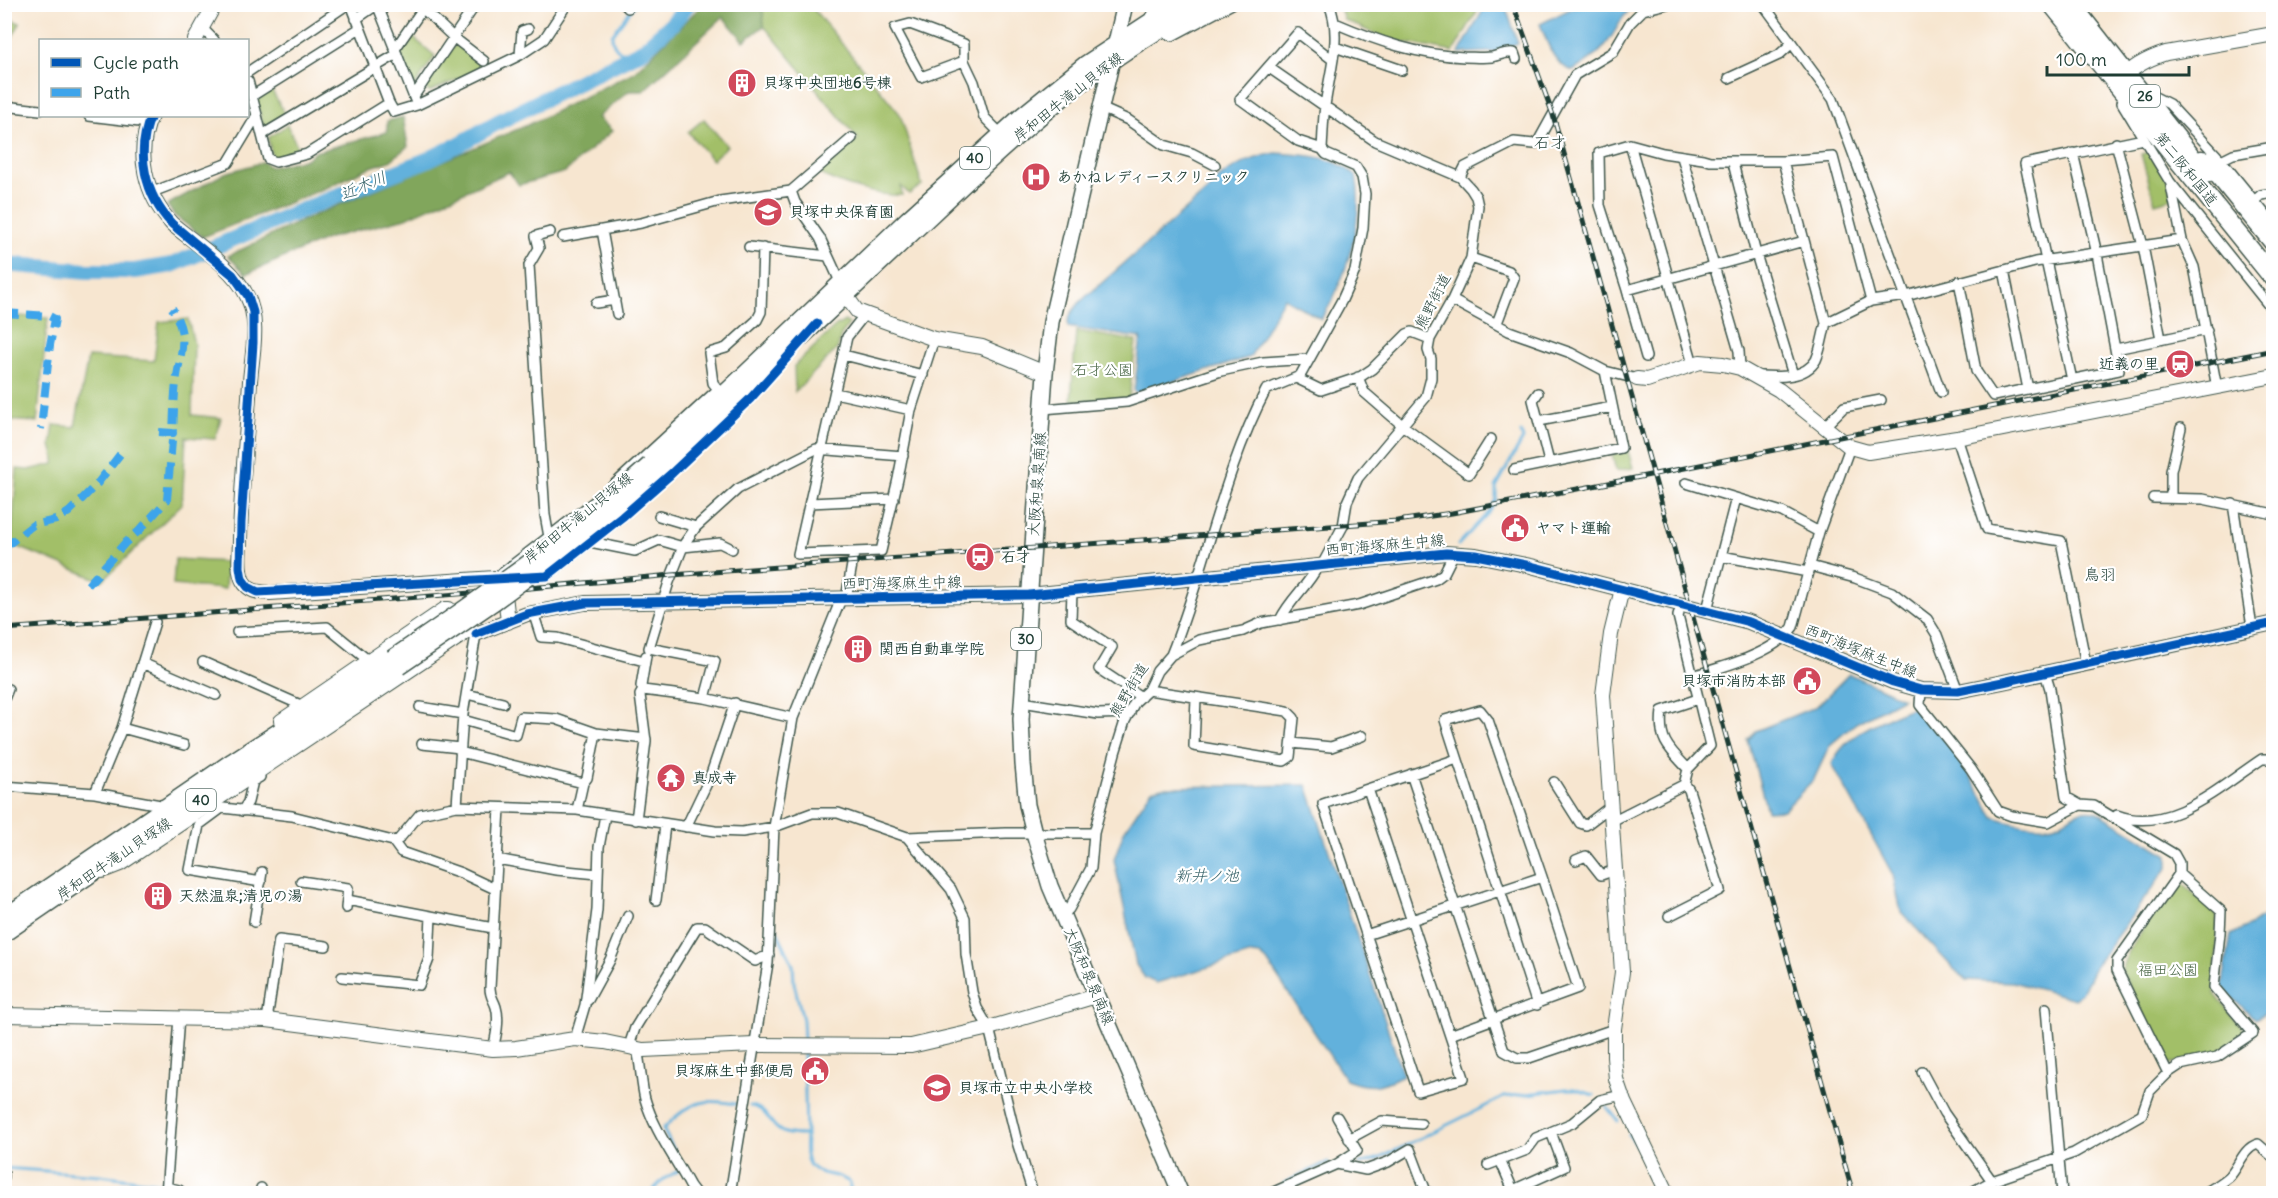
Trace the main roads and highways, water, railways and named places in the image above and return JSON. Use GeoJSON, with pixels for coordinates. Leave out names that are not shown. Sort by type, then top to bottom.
{"type":"FeatureCollection","features":[{"type":"Feature","properties":{"kind":"highway","name":"第二阪和国道"},"geometry":{"type":"LineString","coordinates":[[2052,4],[2122,79],[2140,90],[2194,159],[2207,161],[2221,186],[2274,260]]}},
{"type":"Feature","properties":{"kind":"highway","name":"第二阪和国道"},"geometry":{"type":"LineString","coordinates":[[2071,4],[2122,79],[2151,137],[2274,279]]}},
{"type":"Feature","properties":{"kind":"highway"},"geometry":{"type":"LineString","coordinates":[[2193,184],[2274,292]]}},
{"type":"Feature","properties":{"kind":"highway"},"geometry":{"type":"LineString","coordinates":[[2221,186],[2274,243]]}},
{"type":"Feature","properties":{"kind":"main road","name":"大阪和泉泉南線"},"geometry":{"type":"LineString","coordinates":[[1125,4],[1055,299],[1045,373],[1022,702],[1023,764],[1034,833],[1050,885],[1181,1194]]}},
{"type":"Feature","properties":{"kind":"main road","name":"岸和田牛滝山貝塚線"},"geometry":{"type":"LineString","coordinates":[[654,468],[753,367],[1006,145],[1112,62],[1179,4]]}},
{"type":"Feature","properties":{"kind":"main road","name":"岸和田牛滝山貝塚線"},"geometry":{"type":"LineString","coordinates":[[4,934],[203,803],[395,663],[654,468],[817,324],[843,289],[1001,134],[1052,89],[1116,42],[1209,4]]}},
{"type":"Feature","properties":{"kind":"main road","name":"岸和田牛滝山貝塚線"},"geometry":{"type":"LineString","coordinates":[[4,916],[166,806],[203,803]]}},
{"type":"Feature","properties":{"kind":"water"},"geometry":{"type":"Polygon","coordinates":[[[1486,5],[1505,5],[1518,43],[1494,52],[1459,53],[1486,5]]]}},
{"type":"Feature","properties":{"kind":"water"},"geometry":{"type":"Polygon","coordinates":[[[1578,5],[1634,5],[1623,17],[1602,49],[1573,71],[1555,58],[1540,24],[1578,5]]]}},
{"type":"Feature","properties":{"kind":"water"},"geometry":{"type":"Polygon","coordinates":[[[1276,153],[1318,157],[1338,164],[1356,176],[1358,211],[1351,250],[1330,305],[1321,319],[1284,298],[1250,357],[1137,393],[1134,391],[1141,338],[1068,327],[1071,313],[1080,302],[1221,177],[1247,161],[1276,153]]]}},
{"type":"Feature","properties":{"kind":"water"},"geometry":{"type":"Polygon","coordinates":[[[1849,674],[1903,698],[1856,723],[1830,745],[1814,779],[1784,810],[1767,811],[1748,740],[1756,731],[1817,706],[1849,674]]]}},
{"type":"Feature","properties":{"kind":"water"},"geometry":{"type":"Polygon","coordinates":[[[1914,707],[1949,744],[1993,817],[2034,826],[2051,826],[2079,812],[2096,811],[2168,855],[2168,867],[2097,963],[2084,989],[2075,999],[2013,982],[1966,980],[1901,912],[1893,875],[1832,764],[1846,744],[1867,728],[1914,707]]]}},
{"type":"Feature","properties":{"kind":"water","name":"新井ノ池"},"geometry":{"type":"Polygon","coordinates":[[[1307,785],[1403,1075],[1381,1084],[1369,1086],[1346,1080],[1267,961],[1260,955],[1252,954],[1156,983],[1145,978],[1136,965],[1114,859],[1124,831],[1152,790],[1162,787],[1307,785]]]}},
{"type":"Feature","properties":{"kind":"water"},"geometry":{"type":"Polygon","coordinates":[[[2273,912],[2273,1008],[2255,1019],[2222,988],[2231,935],[2273,912]]]}},
{"type":"Feature","properties":{"kind":"waterway"},"geometry":{"type":"LineString","coordinates":[[631,57],[617,49],[612,35],[635,4]]}},
{"type":"Feature","properties":{"kind":"waterway","name":"近木川"},"geometry":{"type":"LineString","coordinates":[[4,264],[88,271],[135,271],[172,265],[427,160],[458,145],[498,122],[643,50],[672,24],[688,4]]}},
{"type":"Feature","properties":{"kind":"waterway"},"geometry":{"type":"LineString","coordinates":[[1458,545],[1490,511],[1496,499],[1496,487],[1523,439],[1521,433]]}},
{"type":"Feature","properties":{"kind":"waterway"},"geometry":{"type":"LineString","coordinates":[[774,925],[793,965],[794,983],[803,1020],[804,1041]]}},
{"type":"Feature","properties":{"kind":"waterway"},"geometry":{"type":"LineString","coordinates":[[804,1050],[806,1135]]}},
{"type":"Feature","properties":{"kind":"waterway"},"geometry":{"type":"LineString","coordinates":[[1360,1164],[1380,1158],[1504,1097],[1566,1089],[1594,1095]]}},
{"type":"Feature","properties":{"kind":"waterway"},"geometry":{"type":"LineString","coordinates":[[675,1152],[663,1129],[682,1112],[707,1102],[741,1105]]}},
{"type":"Feature","properties":{"kind":"waterway"},"geometry":{"type":"LineString","coordinates":[[750,1106],[761,1110],[775,1127],[785,1133],[806,1135],[806,1152],[809,1163],[818,1171],[845,1179],[850,1183],[850,1191]]}},
{"type":"Feature","properties":{"kind":"waterway"},"geometry":{"type":"LineString","coordinates":[[1607,1107],[1618,1121]]}},
{"type":"Feature","properties":{"kind":"waterway"},"geometry":{"type":"LineString","coordinates":[[1629,1135],[1638,1146]]}},
{"type":"Feature","properties":{"kind":"waterway"},"geometry":{"type":"LineString","coordinates":[[1284,1183],[1328,1162]]}},
{"type":"Feature","properties":{"kind":"waterway"},"geometry":{"type":"LineString","coordinates":[[4,1168],[100,1175],[160,1183]]}},
{"type":"Feature","properties":{"kind":"waterway"},"geometry":{"type":"LineString","coordinates":[[649,1194],[664,1179],[678,1171]]}},
{"type":"Feature","properties":{"kind":"waterway"},"geometry":{"type":"LineString","coordinates":[[172,1183],[295,1194]]}},
{"type":"Feature","properties":{"kind":"railway"},"geometry":{"type":"LineString","coordinates":[[1513,4],[1553,115],[1853,1194]]}},
{"type":"Feature","properties":{"kind":"railway"},"geometry":{"type":"LineString","coordinates":[[4,629],[497,591],[672,575],[1397,521],[1452,513],[1635,478],[2274,350]]}},
{"type":"Feature","properties":{"kind":"place","name":"貝塚中央団地6号棟"},"geometry":{"type":"Point","coordinates":[742,83]}},
{"type":"Feature","properties":{"kind":"place","name":"あかねレディースクリニック"},"geometry":{"type":"Point","coordinates":[1036,177]}},
{"type":"Feature","properties":{"kind":"place","name":"貝塚中央保育園"},"geometry":{"type":"Point","coordinates":[768,212]}},
{"type":"Feature","properties":{"kind":"place","name":"近義の里"},"geometry":{"type":"Point","coordinates":[2180,364]}},
{"type":"Feature","properties":{"kind":"place","name":"ヤマト運輸"},"geometry":{"type":"Point","coordinates":[1515,528]}},
{"type":"Feature","properties":{"kind":"place","name":"石才"},"geometry":{"type":"Point","coordinates":[980,557]}},
{"type":"Feature","properties":{"kind":"place","name":"関西自動車学院"},"geometry":{"type":"Point","coordinates":[858,649]}},
{"type":"Feature","properties":{"kind":"place","name":"貝塚市消防本部"},"geometry":{"type":"Point","coordinates":[1807,681]}},
{"type":"Feature","properties":{"kind":"place","name":"真成寺"},"geometry":{"type":"Point","coordinates":[671,778]}},
{"type":"Feature","properties":{"kind":"place","name":"天然温泉;清児の湯"},"geometry":{"type":"Point","coordinates":[158,896]}},
{"type":"Feature","properties":{"kind":"place","name":"貝塚麻生中郵便局"},"geometry":{"type":"Point","coordinates":[815,1071]}},
{"type":"Feature","properties":{"kind":"place","name":"貝塚市立中央小学校"},"geometry":{"type":"Point","coordinates":[937,1088]}},
{"type":"Feature","properties":{"kind":"district","name":"石才"},"geometry":{"type":"Point","coordinates":[1550,142]}},
{"type":"Feature","properties":{"kind":"district","name":"鳥羽"},"geometry":{"type":"Point","coordinates":[2100,574]}},
{"type":"Feature","properties":{"kind":"park label","name":"石才公園"},"geometry":{"type":"Point","coordinates":[1103,370]}},
{"type":"Feature","properties":{"kind":"park label","name":"福田公園"},"geometry":{"type":"Point","coordinates":[2168,970]}}]}
